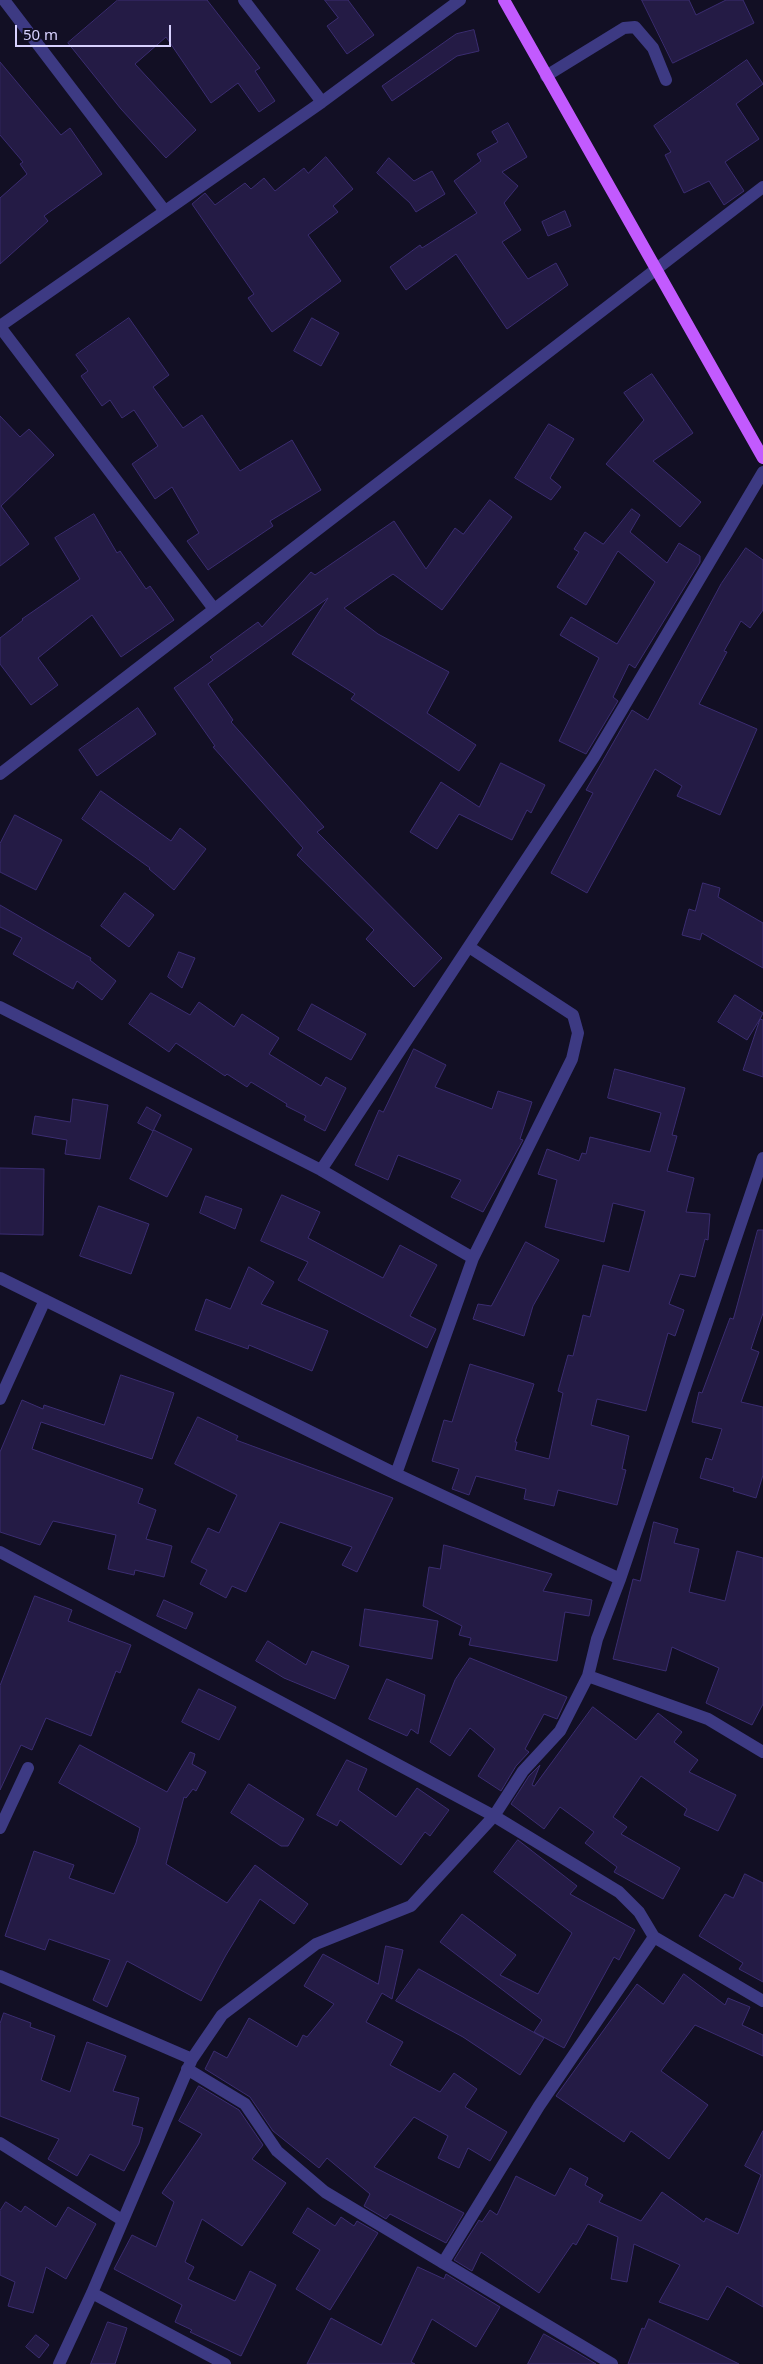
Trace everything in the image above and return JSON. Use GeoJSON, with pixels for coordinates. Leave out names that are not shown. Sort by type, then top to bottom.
{"type":"FeatureCollection","features":[{"type":"Feature","properties":{"kind":"main road"},"geometry":{"type":"LineString","coordinates":[[504,0],[763,458]]}},
{"type":"Feature","properties":{"kind":"street"},"geometry":{"type":"LineString","coordinates":[[4,0],[164,210]]}},
{"type":"Feature","properties":{"kind":"street"},"geometry":{"type":"LineString","coordinates":[[244,0],[322,102]]}},
{"type":"Feature","properties":{"kind":"street"},"geometry":{"type":"LineString","coordinates":[[214,609],[0,327],[164,210],[322,102],[460,0]]}},
{"type":"Feature","properties":{"kind":"street"},"geometry":{"type":"LineString","coordinates":[[546,76],[624,28],[635,27],[652,48],[666,80]]}},
{"type":"Feature","properties":{"kind":"street"},"geometry":{"type":"LineString","coordinates":[[0,774],[763,187]]}},
{"type":"Feature","properties":{"kind":"street"},"geometry":{"type":"LineString","coordinates":[[322,1170],[594,757],[763,472]]}},
{"type":"Feature","properties":{"kind":"street"},"geometry":{"type":"LineString","coordinates":[[396,1474],[473,1258],[572,1059],[578,1033],[573,1014],[469,947]]}},
{"type":"Feature","properties":{"kind":"street"},"geometry":{"type":"LineString","coordinates":[[0,1008],[322,1170],[473,1258]]}},
{"type":"Feature","properties":{"kind":"street"},"geometry":{"type":"LineString","coordinates":[[59,2364],[92,2293],[189,2064],[222,2015],[316,1944],[412,1906],[494,1816],[523,1771],[560,1731],[588,1676],[598,1639],[763,1158]]}},
{"type":"Feature","properties":{"kind":"street"},"geometry":{"type":"LineString","coordinates":[[0,1278],[396,1474],[620,1579]]}},
{"type":"Feature","properties":{"kind":"street"},"geometry":{"type":"LineString","coordinates":[[0,1399],[45,1300]]}},
{"type":"Feature","properties":{"kind":"street"},"geometry":{"type":"LineString","coordinates":[[0,1552],[494,1816],[619,1892],[639,1912],[654,1937],[763,2001]]}},
{"type":"Feature","properties":{"kind":"street"},"geometry":{"type":"LineString","coordinates":[[588,1676],[708,1719],[763,1752]]}},
{"type":"Feature","properties":{"kind":"street"},"geometry":{"type":"LineString","coordinates":[[0,1828],[28,1768]]}},
{"type":"Feature","properties":{"kind":"street"},"geometry":{"type":"LineString","coordinates":[[443,2263],[539,2106],[654,1937]]}},
{"type":"Feature","properties":{"kind":"street"},"geometry":{"type":"LineString","coordinates":[[0,1976],[189,2064],[245,2104],[277,2151],[324,2192],[612,2364]]}},
{"type":"Feature","properties":{"kind":"street"},"geometry":{"type":"LineString","coordinates":[[0,2143],[122,2220]]}},
{"type":"Feature","properties":{"kind":"street"},"geometry":{"type":"LineString","coordinates":[[92,2293],[224,2364]]}},
{"type":"Feature","properties":{"kind":"building"},"geometry":{"type":"Polygon","coordinates":[[[118,0],[207,0],[260,68],[255,71],[275,101],[259,112],[238,83],[211,103],[166,37],[135,64],[196,130],[166,158],[121,109],[68,43],[118,0]]]}},
{"type":"Feature","properties":{"kind":"building"},"geometry":{"type":"Polygon","coordinates":[[[325,0],[348,0],[374,35],[347,54],[327,26],[338,18],[325,0]]]}},
{"type":"Feature","properties":{"kind":"building"},"geometry":{"type":"Polygon","coordinates":[[[642,0],[689,0],[696,15],[726,0],[743,0],[754,23],[673,63],[642,0]]]}},
{"type":"Feature","properties":{"kind":"building"},"geometry":{"type":"Polygon","coordinates":[[[474,30],[479,51],[457,56],[392,101],[382,86],[456,34],[474,30]]]}},
{"type":"Feature","properties":{"kind":"building"},"geometry":{"type":"Polygon","coordinates":[[[747,60],[763,84],[736,104],[759,139],[725,162],[744,191],[724,205],[709,181],[684,193],[665,155],[671,152],[654,126],[747,60]]]}},
{"type":"Feature","properties":{"kind":"building"},"geometry":{"type":"Polygon","coordinates":[[[0,62],[61,135],[70,128],[102,174],[44,216],[48,221],[0,264],[0,198],[27,174],[20,164],[23,162],[0,135],[0,62]]]}},
{"type":"Feature","properties":{"kind":"building"},"geometry":{"type":"Polygon","coordinates":[[[508,123],[527,157],[502,172],[518,186],[504,203],[521,230],[502,242],[528,279],[556,263],[568,285],[507,329],[456,254],[406,290],[390,267],[420,245],[422,248],[477,213],[454,181],[481,161],[477,154],[498,142],[492,132],[508,123]]]}},
{"type":"Feature","properties":{"kind":"building"},"geometry":{"type":"Polygon","coordinates":[[[326,157],[353,189],[333,206],[338,212],[308,235],[341,281],[272,332],[248,298],[254,294],[192,204],[205,193],[215,205],[245,183],[251,189],[264,178],[275,191],[304,168],[308,173],[326,157]]]}},
{"type":"Feature","properties":{"kind":"building"},"geometry":{"type":"Polygon","coordinates":[[[389,158],[414,181],[432,171],[445,194],[416,212],[410,203],[377,173],[389,158]]]}},
{"type":"Feature","properties":{"kind":"building"},"geometry":{"type":"Polygon","coordinates":[[[565,211],[571,226],[548,236],[542,222],[565,211]]]}},
{"type":"Feature","properties":{"kind":"building"},"geometry":{"type":"Polygon","coordinates":[[[129,318],[169,375],[153,387],[183,428],[202,415],[240,471],[292,440],[321,490],[270,521],[273,526],[208,570],[187,541],[199,533],[172,487],[155,499],[132,464],[158,446],[134,410],[122,418],[110,400],[102,406],[81,376],[88,371],[76,355],[129,318]]]}},
{"type":"Feature","properties":{"kind":"building"},"geometry":{"type":"Polygon","coordinates":[[[312,318],[339,333],[321,366],[294,351],[312,318]]]}},
{"type":"Feature","properties":{"kind":"building"},"geometry":{"type":"Polygon","coordinates":[[[652,374],[693,433],[653,461],[701,502],[680,527],[606,464],[644,420],[624,393],[652,374]]]}},
{"type":"Feature","properties":{"kind":"building"},"geometry":{"type":"Polygon","coordinates":[[[0,416],[20,437],[29,429],[54,455],[1,506],[29,544],[0,566],[0,416]]]}},
{"type":"Feature","properties":{"kind":"building"},"geometry":{"type":"Polygon","coordinates":[[[549,424],[574,439],[550,478],[561,487],[551,500],[515,478],[549,424]]]}},
{"type":"Feature","properties":{"kind":"building"},"geometry":{"type":"Polygon","coordinates":[[[490,500],[512,517],[442,610],[393,574],[344,608],[378,634],[449,672],[427,713],[476,745],[459,771],[351,699],[355,694],[292,654],[328,598],[208,684],[233,720],[231,722],[324,827],[317,832],[442,958],[414,987],[366,939],[374,930],[297,855],[303,848],[213,747],[215,746],[174,688],[213,660],[210,657],[258,622],[262,627],[311,572],[315,575],[394,521],[426,569],[455,528],[463,534],[490,500]]]}},
{"type":"Feature","properties":{"kind":"building"},"geometry":{"type":"Polygon","coordinates":[[[632,509],[640,515],[630,532],[667,563],[679,543],[700,556],[700,562],[635,668],[629,664],[613,697],[618,701],[586,754],[559,741],[599,658],[560,635],[571,617],[617,644],[655,582],[618,551],[586,605],[557,587],[579,552],[574,549],[585,532],[603,544],[632,509]]]}},
{"type":"Feature","properties":{"kind":"building"},"geometry":{"type":"Polygon","coordinates":[[[94,514],[117,553],[120,551],[146,589],[150,586],[174,620],[121,657],[92,615],[38,658],[58,685],[31,705],[0,664],[0,638],[22,619],[80,579],[55,538],[94,514]]]}},
{"type":"Feature","properties":{"kind":"building"},"geometry":{"type":"Polygon","coordinates":[[[746,548],[763,560],[763,610],[750,628],[741,621],[724,651],[727,652],[699,704],[757,729],[720,815],[677,796],[682,786],[655,769],[587,893],[551,873],[593,793],[586,790],[632,710],[648,720],[721,584],[746,548]]]}},
{"type":"Feature","properties":{"kind":"building"},"geometry":{"type":"Polygon","coordinates":[[[138,708],[156,734],[97,776],[79,750],[138,708]]]}},
{"type":"Feature","properties":{"kind":"building"},"geometry":{"type":"Polygon","coordinates":[[[501,763],[545,785],[531,813],[527,810],[512,840],[459,814],[437,849],[410,832],[441,782],[479,807],[501,763]]]}},
{"type":"Feature","properties":{"kind":"building"},"geometry":{"type":"Polygon","coordinates":[[[101,791],[171,841],[180,828],[206,849],[174,890],[150,868],[82,819],[101,791]]]}},
{"type":"Feature","properties":{"kind":"building"},"geometry":{"type":"Polygon","coordinates":[[[15,815],[62,840],[36,890],[0,872],[0,844],[15,815]]]}},
{"type":"Feature","properties":{"kind":"building"},"geometry":{"type":"Polygon","coordinates":[[[703,883],[720,888],[718,897],[763,923],[763,968],[702,933],[700,940],[682,935],[689,909],[695,911],[703,883]]]}},
{"type":"Feature","properties":{"kind":"building"},"geometry":{"type":"Polygon","coordinates":[[[125,893],[154,915],[129,947],[101,926],[125,893]]]}},
{"type":"Feature","properties":{"kind":"building"},"geometry":{"type":"Polygon","coordinates":[[[0,905],[91,958],[90,960],[116,981],[102,1000],[77,981],[73,989],[13,954],[22,938],[0,927],[0,905]]]}},
{"type":"Feature","properties":{"kind":"building"},"geometry":{"type":"Polygon","coordinates":[[[179,952],[195,958],[182,988],[168,977],[179,952]]]}},
{"type":"Feature","properties":{"kind":"building"},"geometry":{"type":"Polygon","coordinates":[[[151,993],[190,1015],[199,1002],[234,1027],[242,1014],[279,1038],[269,1054],[321,1086],[326,1077],[346,1088],[325,1131],[304,1120],[306,1116],[286,1106],[287,1104],[251,1082],[247,1087],[227,1074],[225,1076],[176,1043],[169,1052],[129,1024],[151,993]]]}},
{"type":"Feature","properties":{"kind":"building"},"geometry":{"type":"Polygon","coordinates":[[[735,995],[763,1013],[747,1040],[718,1022],[735,995]]]}},
{"type":"Feature","properties":{"kind":"building"},"geometry":{"type":"Polygon","coordinates":[[[312,1004],[366,1034],[351,1060],[298,1030],[312,1004]]]}},
{"type":"Feature","properties":{"kind":"building"},"geometry":{"type":"Polygon","coordinates":[[[760,1019],[763,1020],[763,1077],[743,1070],[760,1019]]]}},
{"type":"Feature","properties":{"kind":"building"},"geometry":{"type":"Polygon","coordinates":[[[414,1049],[446,1065],[435,1087],[492,1109],[498,1091],[532,1102],[520,1139],[523,1140],[483,1212],[451,1197],[461,1180],[398,1155],[388,1180],[355,1165],[379,1110],[383,1112],[414,1049]]]}},
{"type":"Feature","properties":{"kind":"building"},"geometry":{"type":"Polygon","coordinates":[[[615,1069],[685,1088],[672,1135],[677,1136],[667,1171],[694,1178],[686,1212],[710,1214],[708,1240],[705,1239],[695,1277],[680,1274],[669,1304],[684,1310],[675,1336],[668,1333],[646,1411],[597,1399],[591,1425],[629,1436],[622,1469],[626,1470],[617,1505],[558,1490],[554,1506],[524,1499],[526,1489],[476,1476],[469,1495],[452,1489],[459,1469],[432,1461],[444,1420],[452,1422],[470,1364],[534,1384],[515,1442],[517,1442],[515,1450],[549,1459],[563,1393],[558,1391],[568,1355],[573,1356],[583,1315],[590,1317],[603,1265],[629,1272],[645,1211],[613,1203],[604,1242],[545,1227],[557,1180],[538,1174],[547,1149],[579,1161],[582,1153],[586,1154],[590,1137],[650,1152],[661,1113],[608,1098],[615,1069]]]}},
{"type":"Feature","properties":{"kind":"building"},"geometry":{"type":"Polygon","coordinates":[[[73,1099],[108,1105],[100,1159],[65,1154],[67,1140],[32,1134],[35,1116],[70,1122],[73,1099]]]}},
{"type":"Feature","properties":{"kind":"building"},"geometry":{"type":"Polygon","coordinates":[[[147,1107],[161,1115],[153,1131],[138,1123],[147,1107]]]}},
{"type":"Feature","properties":{"kind":"building"},"geometry":{"type":"Polygon","coordinates":[[[154,1130],[192,1149],[167,1197],[130,1179],[154,1130]]]}},
{"type":"Feature","properties":{"kind":"building"},"geometry":{"type":"Polygon","coordinates":[[[0,1168],[44,1169],[43,1235],[0,1234],[0,1168]]]}},
{"type":"Feature","properties":{"kind":"building"},"geometry":{"type":"Polygon","coordinates":[[[282,1195],[320,1212],[308,1238],[383,1278],[400,1245],[437,1265],[410,1316],[436,1329],[427,1348],[298,1280],[308,1262],[261,1241],[282,1195]]]}},
{"type":"Feature","properties":{"kind":"building"},"geometry":{"type":"Polygon","coordinates":[[[206,1196],[242,1209],[235,1229],[200,1213],[206,1196]]]}},
{"type":"Feature","properties":{"kind":"building"},"geometry":{"type":"Polygon","coordinates":[[[99,1206],[149,1224],[131,1274],[80,1256],[99,1206]]]}},
{"type":"Feature","properties":{"kind":"building"},"geometry":{"type":"Polygon","coordinates":[[[758,1230],[763,1230],[763,1313],[751,1349],[759,1352],[741,1402],[763,1407],[763,1475],[756,1498],[733,1491],[734,1488],[700,1478],[706,1458],[712,1460],[722,1429],[692,1422],[699,1392],[702,1393],[730,1318],[733,1319],[758,1230]]]}},
{"type":"Feature","properties":{"kind":"building"},"geometry":{"type":"Polygon","coordinates":[[[526,1242],[559,1260],[533,1306],[524,1336],[473,1319],[478,1304],[491,1306],[526,1242]]]}},
{"type":"Feature","properties":{"kind":"building"},"geometry":{"type":"Polygon","coordinates":[[[249,1267],[274,1282],[261,1304],[328,1331],[312,1371],[249,1345],[248,1349],[195,1330],[206,1299],[230,1309],[249,1267]]]}},
{"type":"Feature","properties":{"kind":"building"},"geometry":{"type":"Polygon","coordinates":[[[121,1375],[174,1393],[152,1459],[41,1422],[32,1449],[143,1489],[138,1503],[156,1510],[146,1539],[172,1546],[164,1577],[135,1570],[134,1575],[108,1569],[116,1535],[53,1521],[40,1545],[0,1532],[0,1452],[22,1400],[43,1409],[44,1405],[104,1425],[121,1375]]]}},
{"type":"Feature","properties":{"kind":"building"},"geometry":{"type":"Polygon","coordinates":[[[198,1417],[238,1436],[236,1440],[393,1498],[357,1572],[342,1565],[352,1547],[280,1522],[246,1592],[232,1586],[226,1598],[200,1584],[207,1570],[191,1562],[208,1528],[219,1533],[237,1495],[175,1464],[198,1417]]]}},
{"type":"Feature","properties":{"kind":"building"},"geometry":{"type":"Polygon","coordinates":[[[654,1522],[678,1529],[674,1543],[699,1549],[689,1592],[725,1601],[737,1551],[763,1558],[763,1704],[752,1725],[706,1703],[719,1668],[672,1647],[666,1671],[613,1659],[633,1579],[640,1581],[654,1522]]]}},
{"type":"Feature","properties":{"kind":"building"},"geometry":{"type":"Polygon","coordinates":[[[444,1545],[552,1574],[543,1591],[592,1600],[589,1616],[565,1612],[557,1661],[469,1645],[471,1638],[459,1635],[462,1626],[423,1606],[429,1567],[440,1569],[444,1545]]]}},
{"type":"Feature","properties":{"kind":"building"},"geometry":{"type":"Polygon","coordinates":[[[35,1596],[72,1610],[68,1621],[131,1645],[120,1673],[116,1671],[91,1736],[46,1718],[32,1750],[21,1745],[0,1790],[0,1686],[35,1596]]]}},
{"type":"Feature","properties":{"kind":"building"},"geometry":{"type":"Polygon","coordinates":[[[164,1600],[193,1613],[186,1629],[157,1616],[164,1600]]]}},
{"type":"Feature","properties":{"kind":"building"},"geometry":{"type":"Polygon","coordinates":[[[365,1609],[438,1621],[432,1659],[360,1646],[365,1609]]]}},
{"type":"Feature","properties":{"kind":"building"},"geometry":{"type":"Polygon","coordinates":[[[268,1641],[306,1665],[312,1651],[349,1666],[335,1699],[284,1678],[256,1661],[268,1641]]]}},
{"type":"Feature","properties":{"kind":"building"},"geometry":{"type":"Polygon","coordinates":[[[470,1658],[567,1697],[557,1719],[544,1714],[525,1749],[529,1752],[516,1766],[501,1791],[478,1776],[495,1749],[470,1728],[450,1756],[430,1742],[455,1680],[470,1658]]]}},
{"type":"Feature","properties":{"kind":"building"},"geometry":{"type":"Polygon","coordinates":[[[387,1679],[425,1695],[418,1734],[411,1729],[407,1736],[369,1719],[387,1679]]]}},
{"type":"Feature","properties":{"kind":"building"},"geometry":{"type":"Polygon","coordinates":[[[199,1689],[236,1707],[219,1740],[182,1722],[199,1689]]]}},
{"type":"Feature","properties":{"kind":"building"},"geometry":{"type":"Polygon","coordinates":[[[593,1707],[636,1740],[658,1713],[682,1732],[674,1742],[698,1760],[689,1772],[736,1795],[718,1831],[684,1815],[687,1809],[641,1776],[613,1817],[627,1827],[621,1834],[680,1868],[663,1899],[614,1872],[617,1867],[585,1843],[594,1832],[560,1807],[544,1829],[511,1804],[529,1776],[540,1765],[532,1785],[534,1786],[593,1707]]]}},
{"type":"Feature","properties":{"kind":"building"},"geometry":{"type":"Polygon","coordinates":[[[80,1745],[167,1792],[190,1752],[195,1754],[192,1764],[206,1772],[196,1791],[193,1789],[186,1798],[184,1797],[166,1864],[227,1903],[255,1865],[308,1904],[294,1924],[260,1899],[201,2001],[127,1961],[107,2007],[93,2000],[110,1960],[49,1939],[45,1950],[5,1936],[34,1851],[74,1865],[69,1878],[114,1894],[136,1843],[140,1828],[59,1783],[80,1745]]]}},
{"type":"Feature","properties":{"kind":"building"},"geometry":{"type":"Polygon","coordinates":[[[347,1760],[367,1769],[358,1790],[396,1817],[417,1788],[449,1810],[430,1836],[425,1832],[401,1865],[340,1820],[337,1826],[317,1815],[347,1760]]]}},
{"type":"Feature","properties":{"kind":"building"},"geometry":{"type":"Polygon","coordinates":[[[249,1784],[304,1819],[288,1846],[281,1846],[231,1813],[249,1784]]]}},
{"type":"Feature","properties":{"kind":"building"},"geometry":{"type":"Polygon","coordinates":[[[518,1840],[577,1886],[570,1894],[635,1930],[619,1960],[614,1957],[564,2048],[534,2032],[542,2020],[440,1942],[462,1914],[516,1955],[500,1975],[538,1994],[572,1933],[494,1872],[518,1840]]]}},
{"type":"Feature","properties":{"kind":"building"},"geometry":{"type":"Polygon","coordinates":[[[745,1874],[763,1883],[763,1982],[739,1969],[743,1963],[699,1936],[725,1894],[733,1898],[745,1874]]]}},
{"type":"Feature","properties":{"kind":"building"},"geometry":{"type":"Polygon","coordinates":[[[386,1946],[403,1950],[392,1999],[382,1993],[366,2022],[403,2042],[390,2065],[440,2092],[454,2073],[477,2089],[465,2107],[507,2132],[490,2161],[468,2148],[459,2168],[438,2158],[448,2136],[414,2117],[374,2167],[464,2213],[446,2243],[390,2214],[386,2219],[364,2206],[370,2194],[327,2158],[319,2168],[273,2131],[250,2097],[205,2069],[214,2051],[227,2058],[249,2018],[297,2047],[303,2035],[307,2037],[334,2004],[304,1986],[323,1954],[378,1984],[386,1946]]]}},
{"type":"Feature","properties":{"kind":"building"},"geometry":{"type":"Polygon","coordinates":[[[419,1969],[544,2038],[520,2075],[463,2037],[396,2001],[419,1969]]]}},
{"type":"Feature","properties":{"kind":"building"},"geometry":{"type":"Polygon","coordinates":[[[684,1974],[725,2005],[728,1998],[750,2007],[742,2025],[763,2035],[763,2056],[695,2025],[661,2071],[708,2105],[669,2159],[631,2131],[624,2142],[556,2096],[637,1984],[663,2004],[684,1974]]]}},
{"type":"Feature","properties":{"kind":"building"},"geometry":{"type":"Polygon","coordinates":[[[4,2013],[31,2023],[30,2027],[55,2036],[41,2080],[70,2092],[87,2042],[126,2056],[113,2091],[139,2098],[132,2125],[143,2128],[139,2143],[124,2171],[90,2154],[77,2176],[48,2159],[59,2139],[0,2116],[0,2024],[4,2013]]]}},
{"type":"Feature","properties":{"kind":"building"},"geometry":{"type":"Polygon","coordinates":[[[199,2086],[239,2110],[263,2145],[252,2159],[286,2183],[242,2246],[202,2219],[185,2262],[194,2267],[188,2279],[235,2301],[250,2271],[276,2285],[241,2356],[190,2332],[192,2330],[175,2322],[182,2305],[114,2269],[132,2235],[156,2247],[174,2202],[162,2193],[202,2134],[179,2121],[199,2086]]]}},
{"type":"Feature","properties":{"kind":"building"},"geometry":{"type":"Polygon","coordinates":[[[763,2131],[763,2307],[727,2286],[708,2320],[659,2302],[680,2265],[634,2244],[627,2282],[611,2279],[618,2237],[588,2224],[576,2245],[573,2243],[539,2293],[481,2252],[472,2271],[454,2260],[479,2220],[482,2222],[490,2210],[497,2215],[516,2176],[555,2196],[570,2168],[588,2178],[585,2185],[603,2195],[599,2202],[641,2221],[662,2192],[704,2222],[706,2218],[738,2234],[761,2175],[745,2166],[763,2131]]]}},
{"type":"Feature","properties":{"kind":"building"},"geometry":{"type":"Polygon","coordinates":[[[6,2202],[21,2212],[25,2206],[56,2227],[68,2207],[96,2224],[66,2279],[46,2267],[33,2313],[8,2306],[15,2282],[0,2275],[0,2211],[6,2202]]]}},
{"type":"Feature","properties":{"kind":"building"},"geometry":{"type":"Polygon","coordinates":[[[308,2208],[335,2226],[341,2217],[354,2226],[357,2221],[378,2233],[330,2310],[296,2289],[320,2250],[293,2233],[308,2208]]]}},
{"type":"Feature","properties":{"kind":"building"},"geometry":{"type":"Polygon","coordinates":[[[418,2267],[444,2279],[446,2274],[500,2307],[476,2347],[432,2319],[411,2362],[415,2364],[307,2364],[331,2318],[381,2345],[418,2267]]]}},
{"type":"Feature","properties":{"kind":"building"},"geometry":{"type":"Polygon","coordinates":[[[649,2319],[739,2364],[628,2364],[642,2328],[644,2329],[649,2319]]]}},
{"type":"Feature","properties":{"kind":"building"},"geometry":{"type":"Polygon","coordinates":[[[108,2322],[127,2328],[115,2364],[91,2364],[108,2322]]]}},
{"type":"Feature","properties":{"kind":"building"},"geometry":{"type":"Polygon","coordinates":[[[544,2334],[576,2352],[596,2364],[528,2364],[544,2334]]]}},
{"type":"Feature","properties":{"kind":"building"},"geometry":{"type":"Polygon","coordinates":[[[36,2335],[49,2345],[39,2358],[26,2347],[36,2335]]]}}]}
